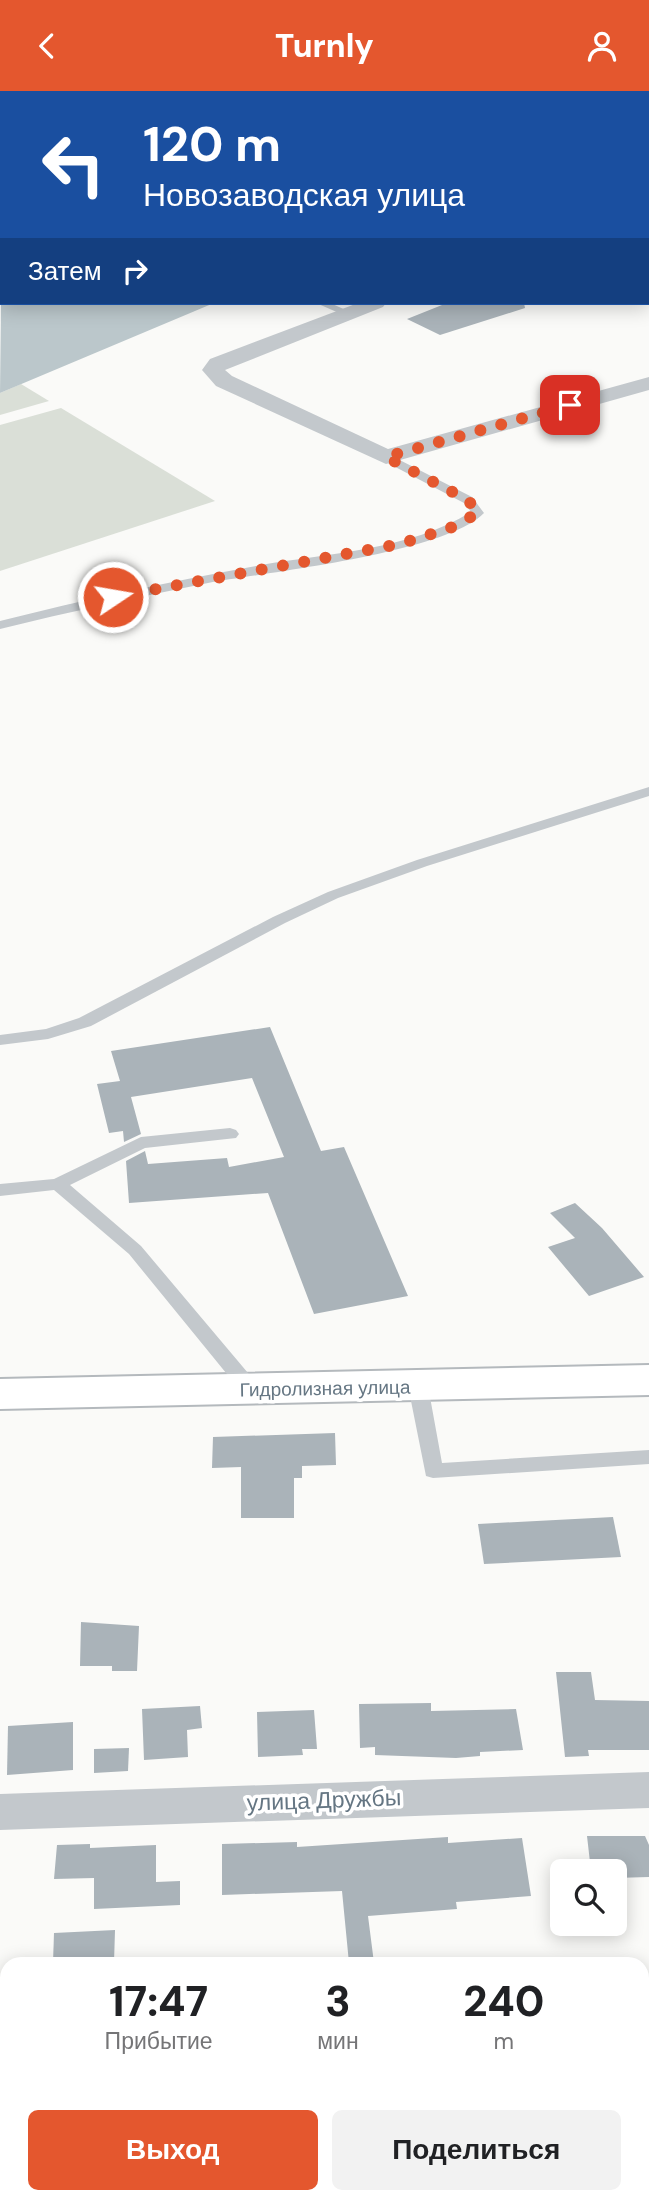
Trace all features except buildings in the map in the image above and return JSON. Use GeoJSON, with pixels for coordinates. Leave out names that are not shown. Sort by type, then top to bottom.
{"type":"FeatureCollection","features":[{"type":"Feature","properties":{"kind":"highway","name":"Гидролизная улица"},"geometry":{"type":"LineString","coordinates":[[0,1394],[649,1380]]}},
{"type":"Feature","properties":{"kind":"street"},"geometry":{"type":"LineString","coordinates":[[371,305],[218,364],[213,370],[224,381],[386,457],[649,383]]}},
{"type":"Feature","properties":{"kind":"street","name":"улица Дружбы"},"geometry":{"type":"LineString","coordinates":[[0,1812],[649,1790]]}},
{"type":"Feature","properties":{"kind":"lane"},"geometry":{"type":"LineString","coordinates":[[326,305],[350,314]]}},
{"type":"Feature","properties":{"kind":"lane"},"geometry":{"type":"LineString","coordinates":[[0,625],[137,592],[400,544],[450,528],[478,513],[468,500],[386,457]]}},
{"type":"Feature","properties":{"kind":"lane"},"geometry":{"type":"LineString","coordinates":[[0,1039],[48,1034],[85,1022],[279,920],[333,895],[422,863],[649,791]]}},
{"type":"Feature","properties":{"kind":"lane"},"geometry":{"type":"LineString","coordinates":[[0,1190],[58,1184],[141,1143],[230,1134]]}},
{"type":"Feature","properties":{"kind":"lane"},"geometry":{"type":"LineString","coordinates":[[58,1184],[135,1249],[251,1390]]}},
{"type":"Feature","properties":{"kind":"lane"},"geometry":{"type":"LineString","coordinates":[[418,1385],[433,1471],[649,1458]]}},
{"type":"Feature","properties":{"kind":"shaded area"},"geometry":{"type":"Polygon","coordinates":[[[1,305],[209,305],[0,393],[1,305]]]}},
{"type":"Feature","properties":{"kind":"shaded area"},"geometry":{"type":"Polygon","coordinates":[[[21,384],[49,401],[0,415],[0,393],[21,384]]]}},
{"type":"Feature","properties":{"kind":"shaded area"},"geometry":{"type":"Polygon","coordinates":[[[61,408],[215,501],[0,571],[0,425],[61,408]]]}},
{"type":"Feature","properties":{"kind":"route"},"geometry":{"type":"LineString","coordinates":[[113,597],[400,544],[450,528],[478,513],[468,500],[386,457],[570,405]]}}]}
